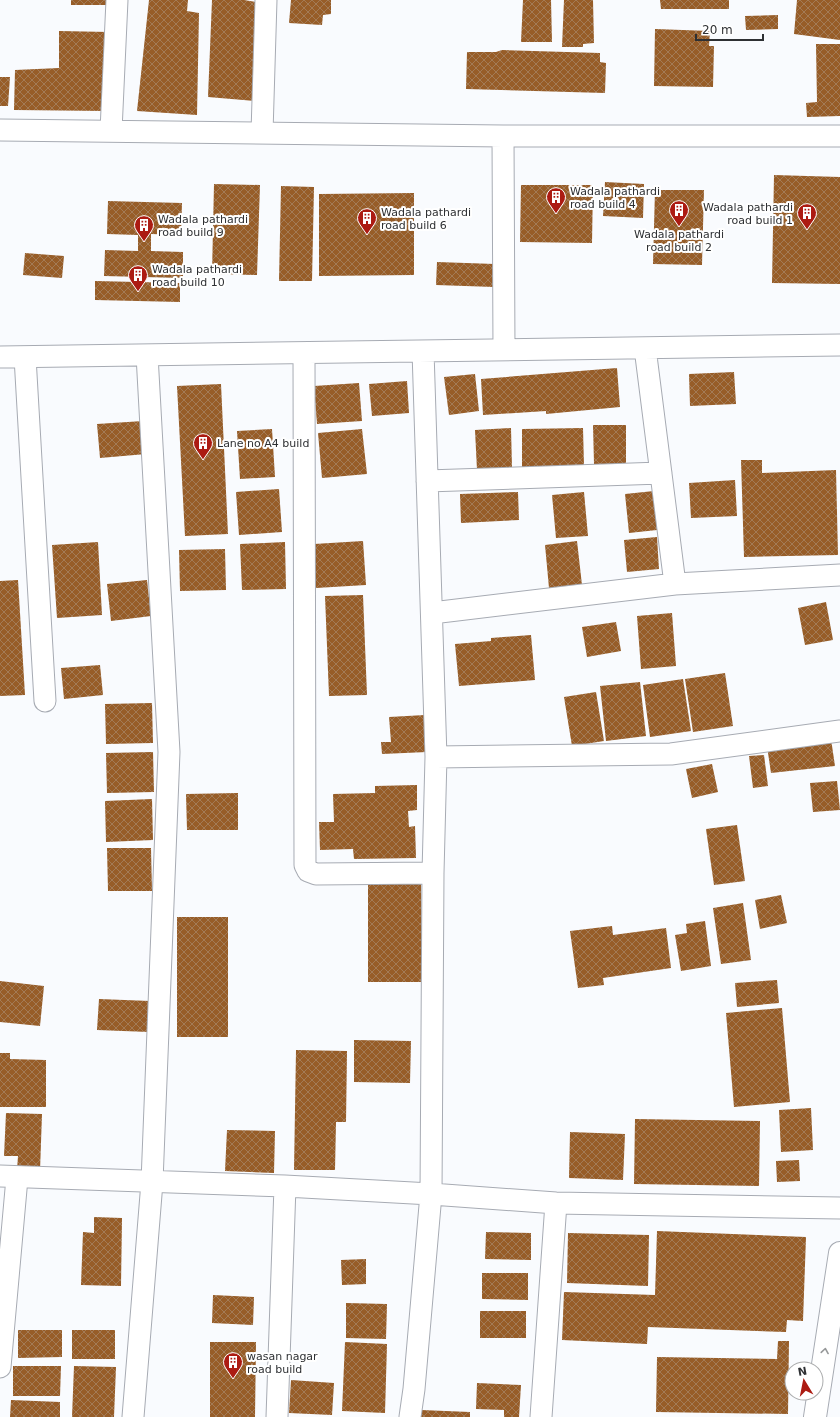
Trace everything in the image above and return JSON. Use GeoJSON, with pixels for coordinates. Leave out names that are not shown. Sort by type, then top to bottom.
{"type":"FeatureCollection","features":[{"type":"Feature","properties":{"kind":"main road"},"geometry":{"type":"LineString","coordinates":[[815,1417],[840,1253]]}},
{"type":"Feature","properties":{"kind":"street"},"geometry":{"type":"LineString","coordinates":[[111,131],[117,0]]}},
{"type":"Feature","properties":{"kind":"street"},"geometry":{"type":"LineString","coordinates":[[262,133],[266,0]]}},
{"type":"Feature","properties":{"kind":"street"},"geometry":{"type":"LineString","coordinates":[[0,130],[503,136],[840,136]]}},
{"type":"Feature","properties":{"kind":"street"},"geometry":{"type":"LineString","coordinates":[[503,136],[504,350]]}},
{"type":"Feature","properties":{"kind":"street"},"geometry":{"type":"LineString","coordinates":[[0,357],[840,345]]}},
{"type":"Feature","properties":{"kind":"street"},"geometry":{"type":"LineString","coordinates":[[645,348],[675,584]]}},
{"type":"Feature","properties":{"kind":"street"},"geometry":{"type":"LineString","coordinates":[[410,1417],[414,1389],[431,1194],[433,873],[436,757],[423,351]]}},
{"type":"Feature","properties":{"kind":"street"},"geometry":{"type":"LineString","coordinates":[[304,353],[305,865],[308,871],[316,874],[433,873]]}},
{"type":"Feature","properties":{"kind":"street"},"geometry":{"type":"LineString","coordinates":[[133,1417],[152,1182],[168,752],[147,355]]}},
{"type":"Feature","properties":{"kind":"street"},"geometry":{"type":"LineString","coordinates":[[25,357],[45,701]]}},
{"type":"Feature","properties":{"kind":"street"},"geometry":{"type":"LineString","coordinates":[[427,482],[662,473]]}},
{"type":"Feature","properties":{"kind":"street"},"geometry":{"type":"LineString","coordinates":[[432,612],[675,584],[840,575]]}},
{"type":"Feature","properties":{"kind":"street"},"geometry":{"type":"LineString","coordinates":[[436,757],[671,754],[840,731]]}},
{"type":"Feature","properties":{"kind":"street"},"geometry":{"type":"LineString","coordinates":[[0,1367],[9,1177],[285,1186],[556,1203],[840,1208]]}},
{"type":"Feature","properties":{"kind":"street"},"geometry":{"type":"LineString","coordinates":[[277,1417],[285,1186]]}},
{"type":"Feature","properties":{"kind":"street"},"geometry":{"type":"LineString","coordinates":[[541,1417],[556,1203]]}},
{"type":"Feature","properties":{"kind":"building"},"geometry":{"type":"Polygon","coordinates":[[[71,0],[112,0],[112,5],[71,5],[71,0]]]}},
{"type":"Feature","properties":{"kind":"building"},"geometry":{"type":"Polygon","coordinates":[[[149,0],[188,0],[187,11],[199,13],[197,115],[137,111],[149,0]]]}},
{"type":"Feature","properties":{"kind":"building"},"geometry":{"type":"Polygon","coordinates":[[[212,0],[244,0],[256,2],[255,101],[208,97],[212,0]]]}},
{"type":"Feature","properties":{"kind":"building"},"geometry":{"type":"Polygon","coordinates":[[[291,0],[331,0],[331,14],[323,15],[322,25],[289,23],[291,0]]]}},
{"type":"Feature","properties":{"kind":"building"},"geometry":{"type":"Polygon","coordinates":[[[523,0],[551,0],[552,42],[521,42],[523,0]]]}},
{"type":"Feature","properties":{"kind":"building"},"geometry":{"type":"Polygon","coordinates":[[[564,0],[593,0],[594,43],[583,44],[583,47],[562,47],[564,0]]]}},
{"type":"Feature","properties":{"kind":"building"},"geometry":{"type":"Polygon","coordinates":[[[660,0],[729,0],[729,9],[661,9],[660,0]]]}},
{"type":"Feature","properties":{"kind":"building"},"geometry":{"type":"Polygon","coordinates":[[[797,0],[840,0],[840,40],[794,34],[797,0]]]}},
{"type":"Feature","properties":{"kind":"building"},"geometry":{"type":"Polygon","coordinates":[[[778,15],[778,29],[746,30],[745,16],[778,15]]]}},
{"type":"Feature","properties":{"kind":"building"},"geometry":{"type":"Polygon","coordinates":[[[655,29],[710,31],[709,46],[714,46],[713,87],[654,86],[655,29]]]}},
{"type":"Feature","properties":{"kind":"building"},"geometry":{"type":"Polygon","coordinates":[[[59,31],[109,32],[106,111],[14,110],[15,70],[59,68],[59,31]]]}},
{"type":"Feature","properties":{"kind":"building"},"geometry":{"type":"Polygon","coordinates":[[[816,44],[840,44],[840,116],[807,117],[806,103],[817,102],[816,44]]]}},
{"type":"Feature","properties":{"kind":"building"},"geometry":{"type":"Polygon","coordinates":[[[502,50],[600,53],[600,62],[606,63],[605,93],[466,89],[467,52],[496,52],[502,50]]]}},
{"type":"Feature","properties":{"kind":"building"},"geometry":{"type":"Polygon","coordinates":[[[0,77],[10,77],[8,106],[0,106],[0,77]]]}},
{"type":"Feature","properties":{"kind":"building","name":"Wadala pathardi road build 1"},"geometry":{"type":"Polygon","coordinates":[[[774,175],[840,177],[840,284],[772,283],[774,175]]]}},
{"type":"Feature","properties":{"kind":"building"},"geometry":{"type":"Polygon","coordinates":[[[605,182],[644,184],[643,218],[603,216],[605,182]]]}},
{"type":"Feature","properties":{"kind":"building"},"geometry":{"type":"Polygon","coordinates":[[[214,184],[260,185],[257,275],[212,274],[214,184]]]}},
{"type":"Feature","properties":{"kind":"building","name":"Wadala pathardi road build 4"},"geometry":{"type":"Polygon","coordinates":[[[521,185],[593,185],[592,243],[520,242],[521,185]]]}},
{"type":"Feature","properties":{"kind":"building"},"geometry":{"type":"Polygon","coordinates":[[[281,186],[314,187],[312,281],[279,281],[281,186]]]}},
{"type":"Feature","properties":{"kind":"building","name":"Wadala pathardi road build 2"},"geometry":{"type":"Polygon","coordinates":[[[655,190],[704,190],[702,265],[653,264],[655,190]]]}},
{"type":"Feature","properties":{"kind":"building","name":"Wadala pathardi road build 6"},"geometry":{"type":"Polygon","coordinates":[[[414,193],[414,275],[319,276],[319,194],[414,193]]]}},
{"type":"Feature","properties":{"kind":"building","name":"Wadala pathardi road build 9"},"geometry":{"type":"Polygon","coordinates":[[[108,201],[182,203],[181,235],[151,234],[151,251],[183,252],[183,278],[104,276],[105,250],[138,251],[138,235],[107,234],[108,201]]]}},
{"type":"Feature","properties":{"kind":"building"},"geometry":{"type":"Polygon","coordinates":[[[25,253],[64,256],[62,278],[23,275],[25,253]]]}},
{"type":"Feature","properties":{"kind":"building"},"geometry":{"type":"Polygon","coordinates":[[[437,262],[495,264],[494,287],[436,285],[437,262]]]}},
{"type":"Feature","properties":{"kind":"building","name":"Wadala pathardi road build 10"},"geometry":{"type":"Polygon","coordinates":[[[95,281],[180,283],[180,302],[95,300],[95,281]]]}},
{"type":"Feature","properties":{"kind":"building"},"geometry":{"type":"Polygon","coordinates":[[[617,368],[620,407],[546,414],[546,411],[483,415],[481,379],[617,368]]]}},
{"type":"Feature","properties":{"kind":"building"},"geometry":{"type":"Polygon","coordinates":[[[734,372],[736,404],[690,406],[689,374],[734,372]]]}},
{"type":"Feature","properties":{"kind":"building"},"geometry":{"type":"Polygon","coordinates":[[[475,374],[479,411],[449,415],[444,377],[475,374]]]}},
{"type":"Feature","properties":{"kind":"building"},"geometry":{"type":"Polygon","coordinates":[[[407,381],[409,413],[372,416],[369,384],[407,381]]]}},
{"type":"Feature","properties":{"kind":"building","name":"Lane no A4 build"},"geometry":{"type":"Polygon","coordinates":[[[359,383],[362,421],[317,424],[314,386],[359,383]]]}},
{"type":"Feature","properties":{"kind":"building","name":"Lane no A4 build"},"geometry":{"type":"Polygon","coordinates":[[[221,384],[228,534],[185,536],[177,386],[221,384]]]}},
{"type":"Feature","properties":{"kind":"building"},"geometry":{"type":"Polygon","coordinates":[[[143,421],[146,454],[100,458],[97,424],[143,421]]]}},
{"type":"Feature","properties":{"kind":"building"},"geometry":{"type":"Polygon","coordinates":[[[593,425],[626,425],[626,464],[594,464],[593,425]]]}},
{"type":"Feature","properties":{"kind":"building"},"geometry":{"type":"Polygon","coordinates":[[[511,428],[512,468],[477,470],[475,430],[511,428]]]}},
{"type":"Feature","properties":{"kind":"building"},"geometry":{"type":"Polygon","coordinates":[[[583,428],[584,466],[522,467],[522,429],[583,428]]]}},
{"type":"Feature","properties":{"kind":"building","name":"Lane no A4 build"},"geometry":{"type":"Polygon","coordinates":[[[272,429],[275,477],[240,479],[237,431],[272,429]]]}},
{"type":"Feature","properties":{"kind":"building","name":"Lane no A4 build"},"geometry":{"type":"Polygon","coordinates":[[[362,429],[367,474],[322,478],[318,433],[362,429]]]}},
{"type":"Feature","properties":{"kind":"building"},"geometry":{"type":"Polygon","coordinates":[[[741,460],[762,460],[762,473],[836,470],[838,555],[744,557],[741,460]]]}},
{"type":"Feature","properties":{"kind":"building"},"geometry":{"type":"Polygon","coordinates":[[[735,480],[737,516],[691,518],[689,483],[735,480]]]}},
{"type":"Feature","properties":{"kind":"building"},"geometry":{"type":"Polygon","coordinates":[[[279,489],[282,532],[239,535],[236,492],[279,489]]]}},
{"type":"Feature","properties":{"kind":"building"},"geometry":{"type":"Polygon","coordinates":[[[654,491],[657,530],[629,533],[625,494],[654,491]]]}},
{"type":"Feature","properties":{"kind":"building"},"geometry":{"type":"Polygon","coordinates":[[[518,492],[519,520],[461,523],[460,494],[518,492]]]}},
{"type":"Feature","properties":{"kind":"building"},"geometry":{"type":"Polygon","coordinates":[[[584,492],[588,536],[556,538],[552,495],[584,492]]]}},
{"type":"Feature","properties":{"kind":"building"},"geometry":{"type":"Polygon","coordinates":[[[657,537],[659,569],[627,572],[624,540],[657,537]]]}},
{"type":"Feature","properties":{"kind":"building"},"geometry":{"type":"Polygon","coordinates":[[[363,541],[366,585],[316,588],[314,544],[363,541]]]}},
{"type":"Feature","properties":{"kind":"building"},"geometry":{"type":"Polygon","coordinates":[[[577,541],[582,585],[549,588],[545,545],[577,541]]]}},
{"type":"Feature","properties":{"kind":"building"},"geometry":{"type":"Polygon","coordinates":[[[98,542],[102,615],[57,618],[52,545],[98,542]]]}},
{"type":"Feature","properties":{"kind":"building"},"geometry":{"type":"Polygon","coordinates":[[[285,542],[286,589],[242,590],[240,544],[285,542]]]}},
{"type":"Feature","properties":{"kind":"building"},"geometry":{"type":"Polygon","coordinates":[[[225,549],[226,590],[180,591],[179,550],[225,549]]]}},
{"type":"Feature","properties":{"kind":"building"},"geometry":{"type":"Polygon","coordinates":[[[18,580],[25,695],[0,696],[0,581],[18,580]]]}},
{"type":"Feature","properties":{"kind":"building"},"geometry":{"type":"Polygon","coordinates":[[[147,580],[151,616],[111,621],[107,584],[147,580]]]}},
{"type":"Feature","properties":{"kind":"building"},"geometry":{"type":"Polygon","coordinates":[[[363,595],[367,695],[329,696],[325,596],[363,595]]]}},
{"type":"Feature","properties":{"kind":"building"},"geometry":{"type":"Polygon","coordinates":[[[826,602],[833,640],[805,645],[798,608],[826,602]]]}},
{"type":"Feature","properties":{"kind":"building"},"geometry":{"type":"Polygon","coordinates":[[[672,613],[676,666],[641,669],[637,616],[672,613]]]}},
{"type":"Feature","properties":{"kind":"building"},"geometry":{"type":"Polygon","coordinates":[[[616,622],[621,651],[587,657],[582,627],[616,622]]]}},
{"type":"Feature","properties":{"kind":"building"},"geometry":{"type":"Polygon","coordinates":[[[531,635],[535,680],[459,686],[455,644],[491,641],[491,638],[531,635]]]}},
{"type":"Feature","properties":{"kind":"building"},"geometry":{"type":"Polygon","coordinates":[[[100,665],[103,695],[64,699],[61,668],[100,665]]]}},
{"type":"Feature","properties":{"kind":"building"},"geometry":{"type":"Polygon","coordinates":[[[725,673],[733,726],[693,732],[685,679],[725,673]]]}},
{"type":"Feature","properties":{"kind":"building"},"geometry":{"type":"Polygon","coordinates":[[[683,679],[691,731],[650,737],[643,685],[683,679]]]}},
{"type":"Feature","properties":{"kind":"building"},"geometry":{"type":"Polygon","coordinates":[[[640,682],[646,736],[606,741],[600,686],[640,682]]]}},
{"type":"Feature","properties":{"kind":"building"},"geometry":{"type":"Polygon","coordinates":[[[596,692],[604,741],[572,746],[564,697],[596,692]]]}},
{"type":"Feature","properties":{"kind":"building"},"geometry":{"type":"Polygon","coordinates":[[[152,703],[153,743],[106,744],[105,704],[152,703]]]}},
{"type":"Feature","properties":{"kind":"building"},"geometry":{"type":"Polygon","coordinates":[[[425,715],[427,752],[382,754],[381,742],[391,742],[389,717],[425,715]]]}},
{"type":"Feature","properties":{"kind":"building"},"geometry":{"type":"Polygon","coordinates":[[[831,739],[835,766],[771,773],[767,746],[831,739]]]}},
{"type":"Feature","properties":{"kind":"building"},"geometry":{"type":"Polygon","coordinates":[[[153,752],[154,792],[107,793],[106,753],[153,752]]]}},
{"type":"Feature","properties":{"kind":"building"},"geometry":{"type":"Polygon","coordinates":[[[764,755],[768,786],[753,788],[749,756],[764,755]]]}},
{"type":"Feature","properties":{"kind":"building"},"geometry":{"type":"Polygon","coordinates":[[[712,764],[718,792],[692,798],[686,769],[712,764]]]}},
{"type":"Feature","properties":{"kind":"building"},"geometry":{"type":"Polygon","coordinates":[[[837,781],[840,810],[813,812],[810,783],[837,781]]]}},
{"type":"Feature","properties":{"kind":"building"},"geometry":{"type":"Polygon","coordinates":[[[417,785],[417,810],[408,811],[409,827],[415,826],[416,858],[354,859],[353,849],[320,850],[319,822],[334,822],[333,794],[375,793],[375,786],[417,785]]]}},
{"type":"Feature","properties":{"kind":"building"},"geometry":{"type":"Polygon","coordinates":[[[238,793],[238,830],[187,830],[186,794],[238,793]]]}},
{"type":"Feature","properties":{"kind":"building"},"geometry":{"type":"Polygon","coordinates":[[[152,799],[153,840],[106,842],[105,801],[152,799]]]}},
{"type":"Feature","properties":{"kind":"building"},"geometry":{"type":"Polygon","coordinates":[[[737,825],[745,881],[714,885],[706,829],[737,825]]]}},
{"type":"Feature","properties":{"kind":"building"},"geometry":{"type":"Polygon","coordinates":[[[107,848],[151,848],[152,891],[108,891],[107,848]]]}},
{"type":"Feature","properties":{"kind":"building"},"geometry":{"type":"Polygon","coordinates":[[[421,878],[422,982],[368,982],[368,879],[421,878]]]}},
{"type":"Feature","properties":{"kind":"building"},"geometry":{"type":"Polygon","coordinates":[[[781,895],[787,923],[760,929],[755,900],[781,895]]]}},
{"type":"Feature","properties":{"kind":"building"},"geometry":{"type":"Polygon","coordinates":[[[743,903],[751,960],[721,964],[713,908],[743,903]]]}},
{"type":"Feature","properties":{"kind":"building"},"geometry":{"type":"Polygon","coordinates":[[[177,917],[228,917],[228,1037],[177,1037],[177,917]]]}},
{"type":"Feature","properties":{"kind":"building"},"geometry":{"type":"Polygon","coordinates":[[[705,921],[711,966],[681,971],[675,935],[687,933],[686,924],[705,921]]]}},
{"type":"Feature","properties":{"kind":"building"},"geometry":{"type":"Polygon","coordinates":[[[612,926],[613,935],[666,928],[671,968],[603,978],[604,985],[578,988],[570,931],[612,926]]]}},
{"type":"Feature","properties":{"kind":"building"},"geometry":{"type":"Polygon","coordinates":[[[777,980],[779,1003],[737,1007],[735,983],[777,980]]]}},
{"type":"Feature","properties":{"kind":"building"},"geometry":{"type":"Polygon","coordinates":[[[0,981],[44,986],[40,1026],[0,1022],[0,981]]]}},
{"type":"Feature","properties":{"kind":"building"},"geometry":{"type":"Polygon","coordinates":[[[99,999],[150,1001],[149,1032],[97,1030],[99,999]]]}},
{"type":"Feature","properties":{"kind":"building"},"geometry":{"type":"Polygon","coordinates":[[[782,1008],[790,1102],[734,1107],[726,1013],[782,1008]]]}},
{"type":"Feature","properties":{"kind":"building"},"geometry":{"type":"Polygon","coordinates":[[[354,1040],[411,1041],[410,1083],[354,1082],[354,1040]]]}},
{"type":"Feature","properties":{"kind":"building"},"geometry":{"type":"Polygon","coordinates":[[[296,1050],[347,1051],[346,1122],[336,1122],[335,1170],[294,1170],[296,1050]]]}},
{"type":"Feature","properties":{"kind":"building"},"geometry":{"type":"Polygon","coordinates":[[[0,1053],[10,1053],[10,1059],[46,1060],[46,1107],[0,1107],[0,1053]]]}},
{"type":"Feature","properties":{"kind":"building"},"geometry":{"type":"Polygon","coordinates":[[[811,1108],[813,1150],[781,1152],[779,1110],[811,1108]]]}},
{"type":"Feature","properties":{"kind":"building"},"geometry":{"type":"Polygon","coordinates":[[[6,1113],[42,1114],[40,1171],[17,1170],[18,1156],[4,1156],[6,1113]]]}},
{"type":"Feature","properties":{"kind":"building"},"geometry":{"type":"Polygon","coordinates":[[[635,1119],[760,1121],[759,1186],[634,1184],[635,1119]]]}},
{"type":"Feature","properties":{"kind":"building"},"geometry":{"type":"Polygon","coordinates":[[[227,1130],[275,1131],[274,1173],[225,1171],[227,1130]]]}},
{"type":"Feature","properties":{"kind":"building"},"geometry":{"type":"Polygon","coordinates":[[[570,1132],[625,1134],[623,1180],[569,1178],[570,1132]]]}},
{"type":"Feature","properties":{"kind":"building"},"geometry":{"type":"Polygon","coordinates":[[[799,1160],[800,1181],[777,1182],[776,1161],[799,1160]]]}},
{"type":"Feature","properties":{"kind":"building"},"geometry":{"type":"Polygon","coordinates":[[[94,1217],[122,1218],[121,1286],[81,1285],[83,1232],[94,1233],[94,1217]]]}},
{"type":"Feature","properties":{"kind":"building"},"geometry":{"type":"Polygon","coordinates":[[[657,1231],[806,1237],[803,1321],[787,1320],[786,1332],[648,1327],[647,1344],[562,1340],[564,1292],[655,1295],[657,1231]]]}},
{"type":"Feature","properties":{"kind":"building"},"geometry":{"type":"Polygon","coordinates":[[[486,1232],[531,1233],[531,1260],[485,1259],[486,1232]]]}},
{"type":"Feature","properties":{"kind":"building"},"geometry":{"type":"Polygon","coordinates":[[[568,1233],[649,1235],[648,1286],[567,1283],[568,1233]]]}},
{"type":"Feature","properties":{"kind":"building"},"geometry":{"type":"Polygon","coordinates":[[[366,1259],[366,1284],[342,1285],[341,1260],[366,1259]]]}},
{"type":"Feature","properties":{"kind":"building"},"geometry":{"type":"Polygon","coordinates":[[[482,1273],[528,1273],[528,1300],[482,1299],[482,1273]]]}},
{"type":"Feature","properties":{"kind":"building","name":"wasan nagar road build"},"geometry":{"type":"Polygon","coordinates":[[[213,1295],[254,1297],[253,1325],[212,1323],[213,1295]]]}},
{"type":"Feature","properties":{"kind":"building","name":"wasan nagar road build"},"geometry":{"type":"Polygon","coordinates":[[[346,1303],[387,1304],[386,1339],[346,1338],[346,1303]]]}},
{"type":"Feature","properties":{"kind":"building"},"geometry":{"type":"Polygon","coordinates":[[[480,1311],[526,1311],[526,1338],[480,1338],[480,1311]]]}},
{"type":"Feature","properties":{"kind":"building"},"geometry":{"type":"Polygon","coordinates":[[[18,1330],[62,1330],[62,1357],[18,1358],[18,1330]]]}},
{"type":"Feature","properties":{"kind":"building"},"geometry":{"type":"Polygon","coordinates":[[[72,1330],[115,1330],[115,1359],[72,1359],[72,1330]]]}},
{"type":"Feature","properties":{"kind":"building"},"geometry":{"type":"Polygon","coordinates":[[[778,1341],[789,1341],[789,1361],[784,1361],[784,1401],[788,1401],[788,1414],[656,1412],[657,1357],[777,1359],[778,1341]]]}},
{"type":"Feature","properties":{"kind":"building","name":"wasan nagar road build"},"geometry":{"type":"Polygon","coordinates":[[[210,1342],[256,1342],[255,1417],[210,1417],[210,1342]]]}},
{"type":"Feature","properties":{"kind":"building","name":"wasan nagar road build"},"geometry":{"type":"Polygon","coordinates":[[[345,1342],[387,1344],[385,1413],[342,1411],[345,1342]]]}},
{"type":"Feature","properties":{"kind":"building"},"geometry":{"type":"Polygon","coordinates":[[[13,1366],[61,1366],[60,1396],[13,1396],[13,1366]]]}},
{"type":"Feature","properties":{"kind":"building"},"geometry":{"type":"Polygon","coordinates":[[[74,1366],[116,1367],[114,1417],[72,1417],[74,1366]]]}},
{"type":"Feature","properties":{"kind":"building","name":"wasan nagar road build"},"geometry":{"type":"Polygon","coordinates":[[[291,1380],[334,1383],[332,1415],[289,1413],[291,1380]]]}},
{"type":"Feature","properties":{"kind":"building"},"geometry":{"type":"Polygon","coordinates":[[[477,1383],[521,1385],[519,1417],[504,1417],[504,1410],[476,1409],[477,1383]]]}},
{"type":"Feature","properties":{"kind":"building"},"geometry":{"type":"Polygon","coordinates":[[[11,1400],[60,1402],[60,1417],[10,1417],[11,1400]]]}},
{"type":"Feature","properties":{"kind":"building"},"geometry":{"type":"Polygon","coordinates":[[[421,1410],[470,1412],[470,1417],[421,1417],[421,1410]]]}},
{"type":"Feature","properties":{"kind":"place","name":"Wadala pathardi road build 4"},"geometry":{"type":"Point","coordinates":[556,214]}},
{"type":"Feature","properties":{"kind":"place","name":"Wadala pathardi road build 2"},"geometry":{"type":"Point","coordinates":[679,227]}},
{"type":"Feature","properties":{"kind":"place","name":"Wadala pathardi road build 1"},"geometry":{"type":"Point","coordinates":[807,230]}},
{"type":"Feature","properties":{"kind":"place","name":"Wadala pathardi road build 6"},"geometry":{"type":"Point","coordinates":[367,235]}},
{"type":"Feature","properties":{"kind":"place","name":"Wadala pathardi road build 9"},"geometry":{"type":"Point","coordinates":[144,242]}},
{"type":"Feature","properties":{"kind":"place","name":"Wadala pathardi road build 10"},"geometry":{"type":"Point","coordinates":[138,292]}},
{"type":"Feature","properties":{"kind":"place","name":"Lane no A4 build"},"geometry":{"type":"Point","coordinates":[203,460]}},
{"type":"Feature","properties":{"kind":"place","name":"wasan nagar road build"},"geometry":{"type":"Point","coordinates":[233,1379]}}]}
